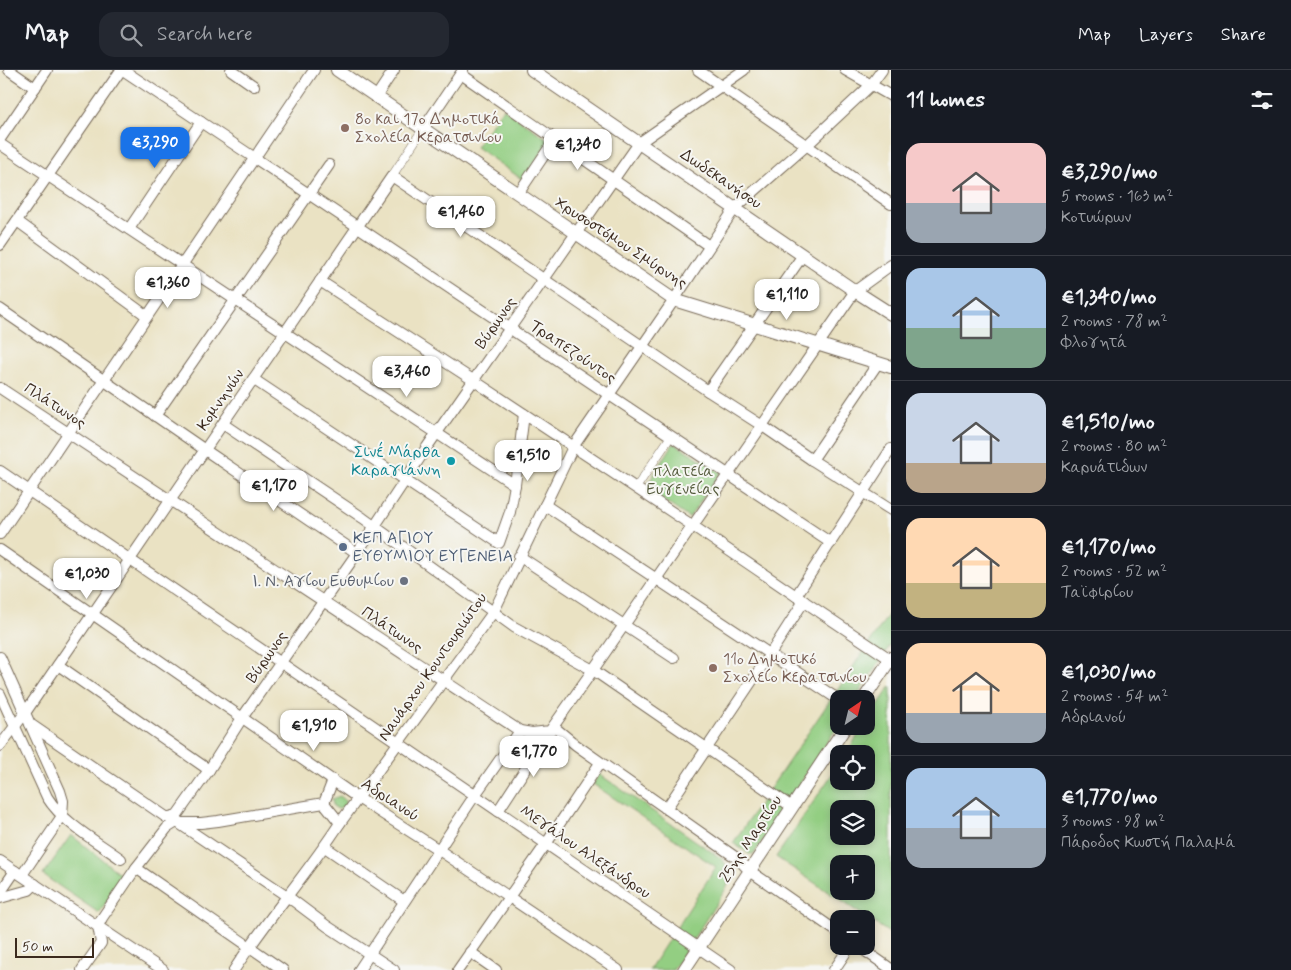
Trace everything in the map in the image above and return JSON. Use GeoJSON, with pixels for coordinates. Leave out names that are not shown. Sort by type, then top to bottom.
{"type":"FeatureCollection","features":[{"type":"Feature","properties":{"kind":"street"},"geometry":{"type":"LineString","coordinates":[[9,70],[34,88]]}},
{"type":"Feature","properties":{"kind":"street"},"geometry":{"type":"LineString","coordinates":[[0,139],[47,70]]}},
{"type":"Feature","properties":{"kind":"street"},"geometry":{"type":"LineString","coordinates":[[0,245],[122,70]]}},
{"type":"Feature","properties":{"kind":"street","name":"Τραπεζούντος"},"geometry":{"type":"LineString","coordinates":[[122,70],[831,543]]}},
{"type":"Feature","properties":{"kind":"street"},"geometry":{"type":"LineString","coordinates":[[232,70],[254,86]]}},
{"type":"Feature","properties":{"kind":"street"},"geometry":{"type":"LineString","coordinates":[[0,534],[314,70]]}},
{"type":"Feature","properties":{"kind":"street","name":"Χρυσοστόμου Σμύρνης"},"geometry":{"type":"LineString","coordinates":[[337,70],[674,300],[891,367]]}},
{"type":"Feature","properties":{"kind":"street"},"geometry":{"type":"LineString","coordinates":[[376,97],[394,70]]}},
{"type":"Feature","properties":{"kind":"street","name":"Δωδεκανήσου"},"geometry":{"type":"LineString","coordinates":[[532,70],[891,314]]}},
{"type":"Feature","properties":{"kind":"street"},"geometry":{"type":"LineString","coordinates":[[698,70],[891,204]]}},
{"type":"Feature","properties":{"kind":"street","name":"Βύρωνος"},"geometry":{"type":"LineString","coordinates":[[30,724],[166,817],[178,814],[242,718],[357,554],[437,433],[639,143],[744,70]]}},
{"type":"Feature","properties":{"kind":"street"},"geometry":{"type":"LineString","coordinates":[[845,70],[891,96]]}},
{"type":"Feature","properties":{"kind":"street","name":"Ναυάρχου Κουντουριώτου"},"geometry":{"type":"LineString","coordinates":[[234,970],[249,946],[325,847],[340,823],[494,611],[573,447],[674,300],[734,208],[806,146],[871,85],[882,70]]}},
{"type":"Feature","properties":{"kind":"street"},"geometry":{"type":"LineString","coordinates":[[462,72],[709,246]]}},
{"type":"Feature","properties":{"kind":"street","name":"Κομνηνών"},"geometry":{"type":"LineString","coordinates":[[0,746],[93,614],[462,72]]}},
{"type":"Feature","properties":{"kind":"street"},"geometry":{"type":"LineString","coordinates":[[129,229],[202,122]]}},
{"type":"Feature","properties":{"kind":"street"},"geometry":{"type":"LineString","coordinates":[[518,194],[555,139]]}},
{"type":"Feature","properties":{"kind":"street"},"geometry":{"type":"LineString","coordinates":[[0,144],[515,485]]}},
{"type":"Feature","properties":{"kind":"street"},"geometry":{"type":"LineString","coordinates":[[155,416],[329,165]]}},
{"type":"Feature","properties":{"kind":"street"},"geometry":{"type":"LineString","coordinates":[[392,176],[642,347],[862,493],[891,510]]}},
{"type":"Feature","properties":{"kind":"street"},"geometry":{"type":"LineString","coordinates":[[17,221],[147,316]]}},
{"type":"Feature","properties":{"kind":"street"},"geometry":{"type":"LineString","coordinates":[[708,391],[802,255]]}},
{"type":"Feature","properties":{"kind":"street"},"geometry":{"type":"LineString","coordinates":[[498,810],[761,425],[855,291],[891,265]]}},
{"type":"Feature","properties":{"kind":"street"},"geometry":{"type":"LineString","coordinates":[[320,281],[474,380],[891,658],[870,690]]}},
{"type":"Feature","properties":{"kind":"street"},"geometry":{"type":"LineString","coordinates":[[0,309],[357,554]]}},
{"type":"Feature","properties":{"kind":"street"},"geometry":{"type":"LineString","coordinates":[[812,460],[878,363]]}},
{"type":"Feature","properties":{"kind":"street"},"geometry":{"type":"LineString","coordinates":[[253,379],[499,542],[510,512],[524,414]]}},
{"type":"Feature","properties":{"kind":"street","name":"Πλάτωνος"},"geometry":{"type":"LineString","coordinates":[[0,388],[520,731]]}},
{"type":"Feature","properties":{"kind":"street"},"geometry":{"type":"LineString","coordinates":[[223,424],[375,526],[514,627],[593,670],[792,807]]}},
{"type":"Feature","properties":{"kind":"street"},"geometry":{"type":"LineString","coordinates":[[636,488],[671,436]]}},
{"type":"Feature","properties":{"kind":"street"},"geometry":{"type":"LineString","coordinates":[[666,808],[770,654],[831,543],[891,449]]}},
{"type":"Feature","properties":{"kind":"street","name":"Μεγάλου Αλεξάνδρου"},"geometry":{"type":"LineString","coordinates":[[0,471],[731,970]]}},
{"type":"Feature","properties":{"kind":"street"},"geometry":{"type":"LineString","coordinates":[[545,505],[830,694]]}},
{"type":"Feature","properties":{"kind":"street","name":"Αδριανού"},"geometry":{"type":"LineString","coordinates":[[0,550],[358,798],[509,896],[618,970]]}},
{"type":"Feature","properties":{"kind":"street"},"geometry":{"type":"LineString","coordinates":[[520,556],[674,658]]}},
{"type":"Feature","properties":{"kind":"street"},"geometry":{"type":"LineString","coordinates":[[0,657],[63,801],[62,816],[19,873],[0,893]]}},
{"type":"Feature","properties":{"kind":"street"},"geometry":{"type":"LineString","coordinates":[[58,665],[209,770]]}},
{"type":"Feature","properties":{"kind":"street"},"geometry":{"type":"LineString","coordinates":[[0,694],[52,805],[62,816],[121,859]]}},
{"type":"Feature","properties":{"kind":"street"},"geometry":{"type":"LineString","coordinates":[[359,970],[404,900],[520,731],[532,733],[552,729],[738,858],[750,871],[830,927]]}},
{"type":"Feature","properties":{"kind":"street","name":"25ης Μαρτίου"},"geometry":{"type":"LineString","coordinates":[[684,970],[840,735]]}},
{"type":"Feature","properties":{"kind":"street"},"geometry":{"type":"LineString","coordinates":[[458,970],[600,763]]}},
{"type":"Feature","properties":{"kind":"street"},"geometry":{"type":"LineString","coordinates":[[324,803],[333,780]]}},
{"type":"Feature","properties":{"kind":"street"},"geometry":{"type":"LineString","coordinates":[[324,803],[340,823]]}},
{"type":"Feature","properties":{"kind":"street"},"geometry":{"type":"LineString","coordinates":[[82,970],[101,943],[98,926],[102,918],[136,868],[167,828],[175,824],[218,821],[324,803]]}},
{"type":"Feature","properties":{"kind":"street"},"geometry":{"type":"LineString","coordinates":[[179,824],[394,970]]}},
{"type":"Feature","properties":{"kind":"street"},"geometry":{"type":"LineString","coordinates":[[325,847],[404,900]]}},
{"type":"Feature","properties":{"kind":"street"},"geometry":{"type":"LineString","coordinates":[[0,861],[163,970]]}},
{"type":"Feature","properties":{"kind":"street"},"geometry":{"type":"LineString","coordinates":[[136,868],[283,970]]}},
{"type":"Feature","properties":{"kind":"street"},"geometry":{"type":"LineString","coordinates":[[0,898],[29,890],[35,884]]}},
{"type":"Feature","properties":{"kind":"street"},"geometry":{"type":"LineString","coordinates":[[470,952],[496,970]]}},
{"type":"Feature","properties":{"kind":"street"},"geometry":{"type":"LineString","coordinates":[[834,970],[844,955]]}},
{"type":"Feature","properties":{"kind":"street"},"geometry":{"type":"LineString","coordinates":[[871,955],[891,969]]}},
{"type":"Feature","properties":{"kind":"green space"},"geometry":{"type":"Polygon","coordinates":[[[503,108],[550,141],[523,180],[476,147],[503,108]]]}},
{"type":"Feature","properties":{"kind":"green space","name":"πλατεία Ευγενείας"},"geometry":{"type":"Polygon","coordinates":[[[674,443],[721,472],[689,518],[645,488],[674,443]]]}},
{"type":"Feature","properties":{"kind":"green space"},"geometry":{"type":"Polygon","coordinates":[[[891,611],[891,644],[861,690],[837,690],[891,611]]]}},
{"type":"Feature","properties":{"kind":"green space"},"geometry":{"type":"Polygon","coordinates":[[[891,686],[891,934],[875,923],[875,910],[855,910],[840,900],[875,900],[875,855],[830,855],[830,893],[776,857],[830,777],[830,790],[875,790],[875,745],[852,745],[858,735],[875,735],[875,710],[891,686]]]}},
{"type":"Feature","properties":{"kind":"green space"},"geometry":{"type":"Polygon","coordinates":[[[830,701],[830,735],[832,735],[754,854],[749,854],[733,843],[830,701]]]}},
{"type":"Feature","properties":{"kind":"green space"},"geometry":{"type":"Polygon","coordinates":[[[599,774],[722,859],[728,869],[730,875],[727,887],[673,970],[649,970],[716,867],[593,784],[599,774]]]}},
{"type":"Feature","properties":{"kind":"green space"},"geometry":{"type":"Polygon","coordinates":[[[340,796],[345,800],[345,807],[338,809],[333,806],[332,799],[340,796]]]}},
{"type":"Feature","properties":{"kind":"green space"},"geometry":{"type":"Polygon","coordinates":[[[71,835],[124,877],[99,913],[43,875],[71,835]]]}},
{"type":"Feature","properties":{"kind":"place","name":"8ο και 17ο Δημοτικά Σχολεία Κερατσινίου"},"geometry":{"type":"Point","coordinates":[345,128]}},
{"type":"Feature","properties":{"kind":"place","name":"Σινέ Μάρθα Καραγιάννη"},"geometry":{"type":"Point","coordinates":[451,461]}},
{"type":"Feature","properties":{"kind":"place","name":"ΚΕΠ ΑΓΙΟΥ ΕΥΘΥΜΙΟΥ ΕΥΓΕΝΕΙΑ"},"geometry":{"type":"Point","coordinates":[343,547]}},
{"type":"Feature","properties":{"kind":"place","name":"Ι. Ν. Αγίου Ευθυμίου"},"geometry":{"type":"Point","coordinates":[404,581]}},
{"type":"Feature","properties":{"kind":"place","name":"11o Δημοτικό Σχολείο Κερατσινίου"},"geometry":{"type":"Point","coordinates":[713,668]}}]}
